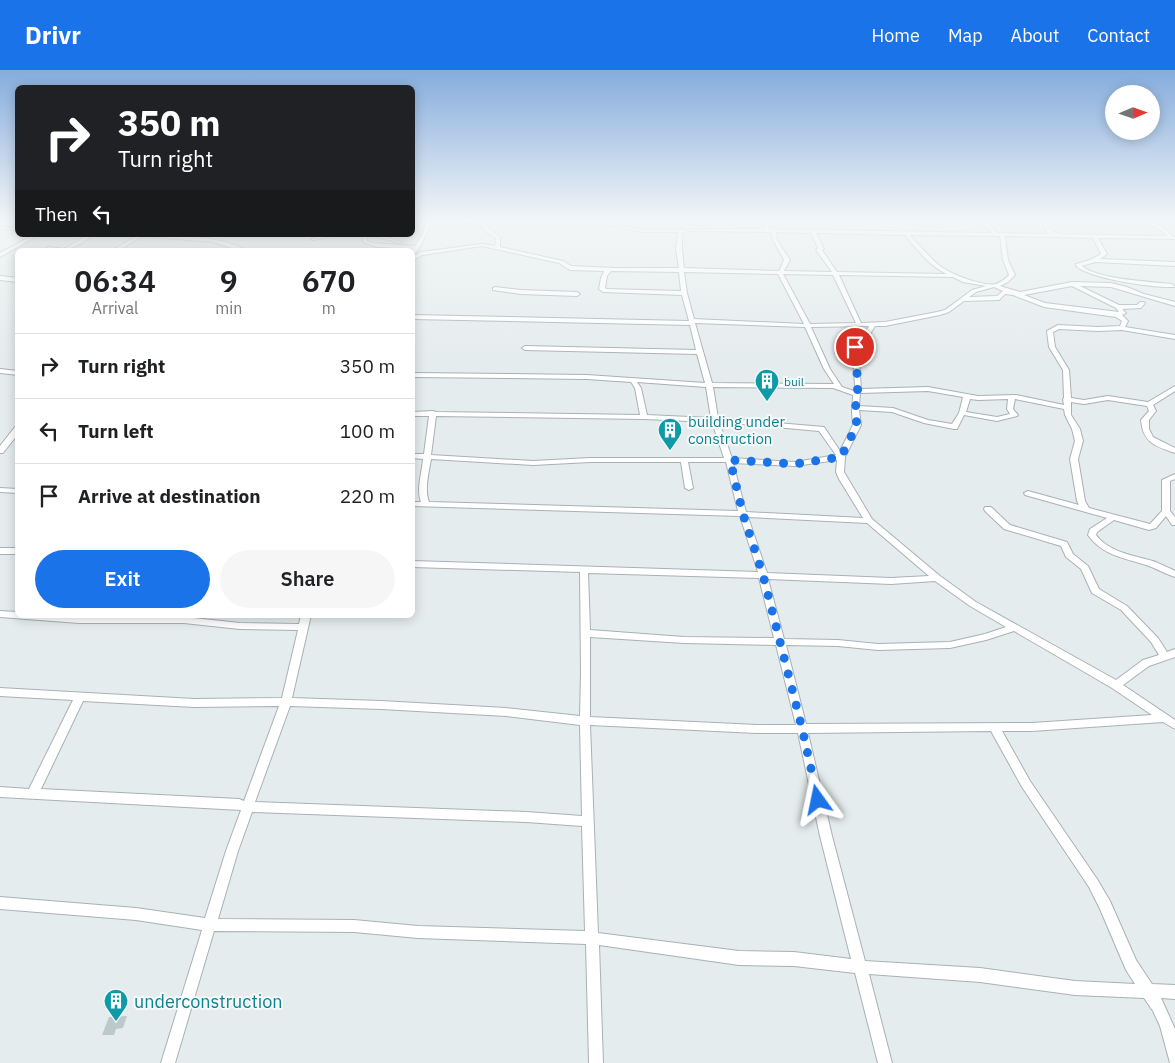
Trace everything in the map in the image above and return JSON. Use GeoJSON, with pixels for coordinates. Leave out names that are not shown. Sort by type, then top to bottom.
{"type":"FeatureCollection","features":[{"type":"Feature","properties":{"kind":"street"},"geometry":{"type":"LineString","coordinates":[[569,267],[682,272],[953,276]]}},
{"type":"Feature","properties":{"kind":"street"},"geometry":{"type":"LineString","coordinates":[[681,267],[684,293],[716,420],[730,460],[743,514],[763,575],[802,728],[826,836],[885,1063]]}},
{"type":"Feature","properties":{"kind":"street"},"geometry":{"type":"LineString","coordinates":[[780,273],[783,267]]}},
{"type":"Feature","properties":{"kind":"street"},"geometry":{"type":"LineString","coordinates":[[833,267],[859,324]]}},
{"type":"Feature","properties":{"kind":"street"},"geometry":{"type":"LineString","coordinates":[[939,267],[965,281],[995,286],[1020,294],[1040,304],[1118,315],[1125,320],[1122,328]]}},
{"type":"Feature","properties":{"kind":"street"},"geometry":{"type":"LineString","coordinates":[[415,317],[806,325],[889,323],[947,311],[974,291],[1006,281],[1012,275],[1008,267]]}},
{"type":"Feature","properties":{"kind":"street"},"geometry":{"type":"LineString","coordinates":[[1078,267],[1093,275],[1174,285]]}},
{"type":"Feature","properties":{"kind":"street"},"geometry":{"type":"LineString","coordinates":[[609,270],[605,273],[602,282],[603,290],[605,291],[684,293]]}},
{"type":"Feature","properties":{"kind":"street"},"geometry":{"type":"LineString","coordinates":[[780,273],[802,313],[827,369],[839,386]]}},
{"type":"Feature","properties":{"kind":"street"},"geometry":{"type":"LineString","coordinates":[[0,278],[15,280]]}},
{"type":"Feature","properties":{"kind":"street"},"geometry":{"type":"LineString","coordinates":[[961,300],[999,298],[1004,292],[1020,294],[1072,284],[1122,287],[1142,295],[1175,304]]}},
{"type":"Feature","properties":{"kind":"street"},"geometry":{"type":"LineString","coordinates":[[1072,284],[1118,307],[1123,312],[1118,315]]}},
{"type":"Feature","properties":{"kind":"street"},"geometry":{"type":"LineString","coordinates":[[1174,285],[1170,288],[1175,296]]}},
{"type":"Feature","properties":{"kind":"street"},"geometry":{"type":"LineString","coordinates":[[495,289],[577,294]]}},
{"type":"Feature","properties":{"kind":"street"},"geometry":{"type":"LineString","coordinates":[[1118,307],[1139,307],[1142,303]]}},
{"type":"Feature","properties":{"kind":"street"},"geometry":{"type":"LineString","coordinates":[[841,457],[857,425],[858,386],[855,347],[865,338],[873,324]]}},
{"type":"Feature","properties":{"kind":"street"},"geometry":{"type":"LineString","coordinates":[[1086,509],[1081,501],[1074,459],[1080,441],[1068,415],[1066,370],[1052,347],[1050,334],[1052,328],[1122,328],[1175,337]]}},
{"type":"Feature","properties":{"kind":"street"},"geometry":{"type":"LineString","coordinates":[[525,348],[700,352]]}},
{"type":"Feature","properties":{"kind":"street"},"geometry":{"type":"LineString","coordinates":[[0,371],[15,373]]}},
{"type":"Feature","properties":{"kind":"street"},"geometry":{"type":"LineString","coordinates":[[415,375],[587,377],[634,382],[708,385],[839,386],[857,393],[924,388],[985,398],[1012,397],[1067,408]]}},
{"type":"Feature","properties":{"kind":"street"},"geometry":{"type":"LineString","coordinates":[[634,382],[638,388],[644,417]]}},
{"type":"Feature","properties":{"kind":"street"},"geometry":{"type":"LineString","coordinates":[[1066,399],[1084,402],[1108,398],[1149,404],[1173,391]]}},
{"type":"Feature","properties":{"kind":"street"},"geometry":{"type":"LineString","coordinates":[[856,408],[893,410],[909,414],[926,422],[949,427],[956,426],[967,396]]}},
{"type":"Feature","properties":{"kind":"street"},"geometry":{"type":"LineString","coordinates":[[962,413],[990,419],[1006,418],[1014,415],[1010,410],[1012,397]]}},
{"type":"Feature","properties":{"kind":"street"},"geometry":{"type":"LineString","coordinates":[[1149,404],[1153,411],[1145,420],[1146,434],[1152,441],[1175,451]]}},
{"type":"Feature","properties":{"kind":"street"},"geometry":{"type":"LineString","coordinates":[[426,504],[423,491],[433,413]]}},
{"type":"Feature","properties":{"kind":"street"},"geometry":{"type":"LineString","coordinates":[[415,414],[644,417],[716,420],[821,429],[841,457],[843,479],[869,521],[937,578],[973,604],[1116,685],[1175,725]]}},
{"type":"Feature","properties":{"kind":"street"},"geometry":{"type":"LineString","coordinates":[[2,448],[15,432]]}},
{"type":"Feature","properties":{"kind":"street"},"geometry":{"type":"LineString","coordinates":[[2,448],[15,446]]}},
{"type":"Feature","properties":{"kind":"street"},"geometry":{"type":"LineString","coordinates":[[415,456],[533,463],[590,460],[730,460],[795,464],[841,457]]}},
{"type":"Feature","properties":{"kind":"street"},"geometry":{"type":"LineString","coordinates":[[684,460],[689,488]]}},
{"type":"Feature","properties":{"kind":"street"},"geometry":{"type":"LineString","coordinates":[[1175,476],[1168,478],[1166,485],[1166,511],[1175,523]]}},
{"type":"Feature","properties":{"kind":"street"},"geometry":{"type":"LineString","coordinates":[[1166,485],[1175,486]]}},
{"type":"Feature","properties":{"kind":"street"},"geometry":{"type":"LineString","coordinates":[[0,490],[15,491]]}},
{"type":"Feature","properties":{"kind":"street"},"geometry":{"type":"LineString","coordinates":[[1028,493],[1113,517],[1153,526],[1166,511]]}},
{"type":"Feature","properties":{"kind":"street"},"geometry":{"type":"LineString","coordinates":[[415,504],[743,514],[869,521]]}},
{"type":"Feature","properties":{"kind":"street"},"geometry":{"type":"LineString","coordinates":[[988,509],[1008,526],[1064,544],[1069,555],[1085,568],[1095,591],[1124,608],[1155,640],[1164,656]]}},
{"type":"Feature","properties":{"kind":"street"},"geometry":{"type":"LineString","coordinates":[[1113,517],[1093,531],[1092,535],[1095,540],[1115,552],[1175,574]]}},
{"type":"Feature","properties":{"kind":"street"},"geometry":{"type":"LineString","coordinates":[[0,551],[15,552]]}},
{"type":"Feature","properties":{"kind":"street"},"geometry":{"type":"LineString","coordinates":[[415,564],[891,581],[937,578]]}},
{"type":"Feature","properties":{"kind":"street"},"geometry":{"type":"LineString","coordinates":[[584,570],[584,721],[596,1063]]}},
{"type":"Feature","properties":{"kind":"street"},"geometry":{"type":"LineString","coordinates":[[0,614],[15,615]]}},
{"type":"Feature","properties":{"kind":"street"},"geometry":{"type":"LineString","coordinates":[[55,618],[79,620],[184,620],[240,626],[305,621],[286,702],[247,807],[209,925],[168,1063]]}},
{"type":"Feature","properties":{"kind":"street"},"geometry":{"type":"LineString","coordinates":[[585,633],[684,640],[838,643],[878,647],[950,645],[986,637],[1013,628]]}},
{"type":"Feature","properties":{"kind":"street"},"geometry":{"type":"LineString","coordinates":[[1116,685],[1146,663],[1175,653]]}},
{"type":"Feature","properties":{"kind":"street"},"geometry":{"type":"LineString","coordinates":[[0,692],[79,698],[194,703],[286,702],[506,712],[584,721],[757,728],[994,727],[1074,725],[1165,718]]}},
{"type":"Feature","properties":{"kind":"street"},"geometry":{"type":"LineString","coordinates":[[33,793],[79,698]]}},
{"type":"Feature","properties":{"kind":"street"},"geometry":{"type":"LineString","coordinates":[[994,727],[1026,784],[1065,845],[1093,883],[1105,905],[1131,965],[1158,1006],[1167,1025],[1175,1058]]}},
{"type":"Feature","properties":{"kind":"street"},"geometry":{"type":"LineString","coordinates":[[0,792],[176,799],[239,804],[247,807],[526,817],[587,822]]}},
{"type":"Feature","properties":{"kind":"street"},"geometry":{"type":"LineString","coordinates":[[0,903],[136,914],[209,925],[354,926],[418,932],[591,938],[740,958],[794,959],[861,967],[980,975],[1075,988],[1175,992]]}},
{"type":"Feature","properties":{"kind":"building","name":"underconstruction"},"geometry":{"type":"Polygon","coordinates":[[[127,1016],[123,1028],[116,1029],[114,1035],[102,1035],[109,1017],[127,1016]]]}},
{"type":"Feature","properties":{"kind":"place","name":"buil"},"geometry":{"type":"Point","coordinates":[767,402]}},
{"type":"Feature","properties":{"kind":"place","name":"building under construction"},"geometry":{"type":"Point","coordinates":[670,451]}},
{"type":"Feature","properties":{"kind":"place","name":"underconstruction"},"geometry":{"type":"Point","coordinates":[116,1022]}},
{"type":"Feature","properties":{"kind":"route"},"geometry":{"type":"LineString","coordinates":[[818,800],[802,728],[763,575],[743,514],[730,460],[795,464],[841,457],[857,425],[855,412],[858,386],[855,347]]}}]}
